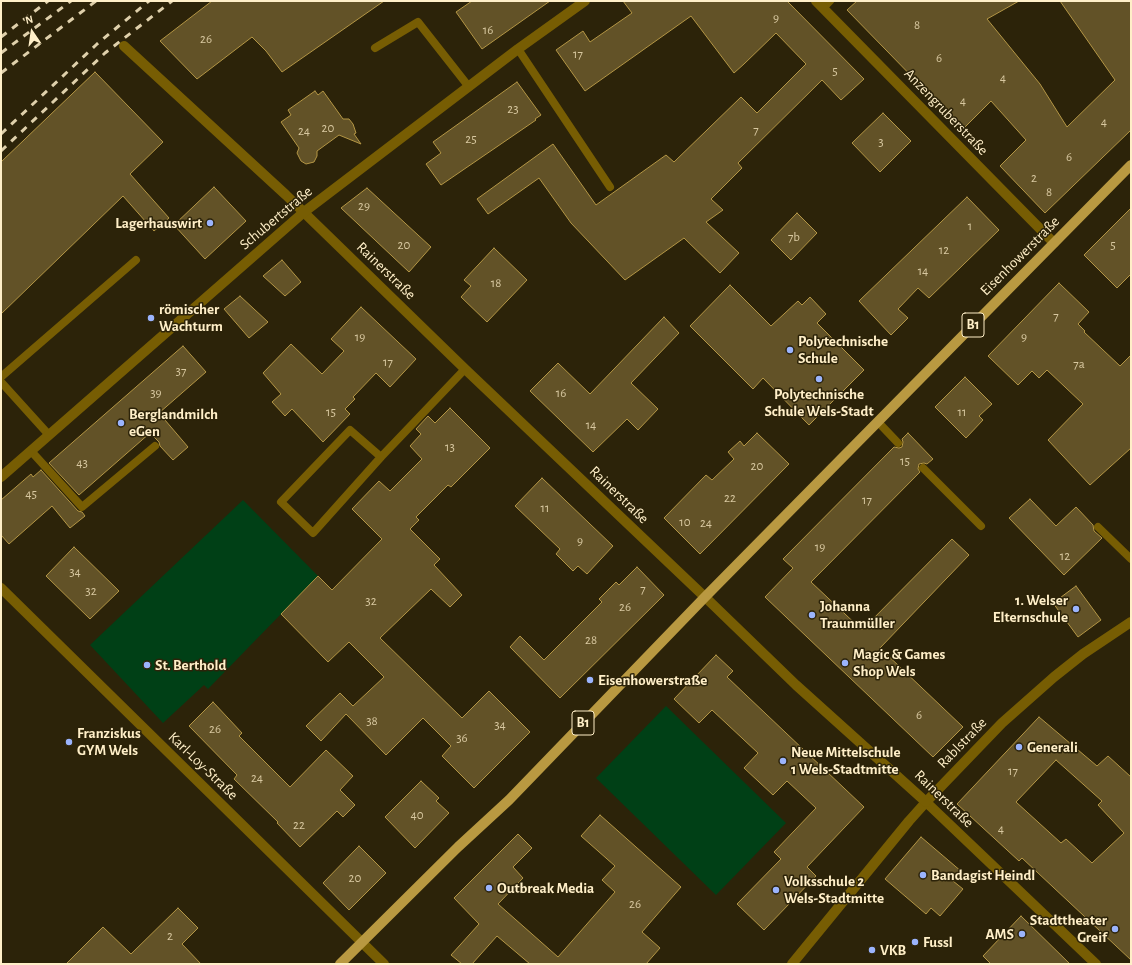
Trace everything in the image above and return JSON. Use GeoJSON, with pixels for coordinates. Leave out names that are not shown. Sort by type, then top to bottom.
{"type":"FeatureCollection","features":[{"type":"Feature","properties":{"kind":"main road","name":"Eisenhowerstraße"},"geometry":{"type":"LineString","coordinates":[[340,964],[458,847],[509,800],[705,597],[1131,165]]}},
{"type":"Feature","properties":{"kind":"street","name":"Schubertstraße"},"geometry":{"type":"LineString","coordinates":[[1,477],[304,212],[518,49],[585,1]]}},
{"type":"Feature","properties":{"kind":"street","name":"Anzengruberstraße"},"geometry":{"type":"LineString","coordinates":[[823,3],[1054,243]]}},
{"type":"Feature","properties":{"kind":"street","name":"Rainerstraße"},"geometry":{"type":"LineString","coordinates":[[124,46],[304,212],[465,369],[796,685],[926,802],[1096,964]]}},
{"type":"Feature","properties":{"kind":"street","name":"Karl-Loy-Straße"},"geometry":{"type":"LineString","coordinates":[[1,588],[384,964]]}},
{"type":"Feature","properties":{"kind":"street","name":"Rablstraße"},"geometry":{"type":"LineString","coordinates":[[792,964],[926,802],[1002,723],[1045,683],[1131,622]]}},
{"type":"Feature","properties":{"kind":"lane"},"geometry":{"type":"LineString","coordinates":[[374,48],[418,22],[469,87]]}},
{"type":"Feature","properties":{"kind":"lane"},"geometry":{"type":"LineString","coordinates":[[518,49],[610,187]]}},
{"type":"Feature","properties":{"kind":"lane"},"geometry":{"type":"LineString","coordinates":[[1,377],[136,260]]}},
{"type":"Feature","properties":{"kind":"lane"},"geometry":{"type":"LineString","coordinates":[[381,457],[350,430],[281,502],[312,533],[381,457],[465,369]]}},
{"type":"Feature","properties":{"kind":"lane"},"geometry":{"type":"LineString","coordinates":[[1,382],[49,435]]}},
{"type":"Feature","properties":{"kind":"lane"},"geometry":{"type":"LineString","coordinates":[[878,422],[898,443]]}},
{"type":"Feature","properties":{"kind":"lane"},"geometry":{"type":"LineString","coordinates":[[31,451],[82,507],[155,446]]}},
{"type":"Feature","properties":{"kind":"lane"},"geometry":{"type":"LineString","coordinates":[[923,468],[981,526]]}},
{"type":"Feature","properties":{"kind":"lane"},"geometry":{"type":"LineString","coordinates":[[1098,527],[1131,559]]}},
{"type":"Feature","properties":{"kind":"green space"},"geometry":{"type":"Polygon","coordinates":[[[243,500],[318,576],[208,689],[204,685],[163,723],[90,645],[243,500]]]}},
{"type":"Feature","properties":{"kind":"green space"},"geometry":{"type":"Polygon","coordinates":[[[666,706],[786,823],[716,895],[596,778],[666,706]]]}},
{"type":"Feature","properties":{"kind":"building"},"geometry":{"type":"Polygon","coordinates":[[[212,1],[384,1],[282,72],[266,51],[252,37],[197,79],[160,41],[212,1]]]}},
{"type":"Feature","properties":{"kind":"building"},"geometry":{"type":"Polygon","coordinates":[[[472,1],[550,1],[482,49],[456,12],[472,1]]]}},
{"type":"Feature","properties":{"kind":"building"},"geometry":{"type":"Polygon","coordinates":[[[623,1],[787,1],[864,79],[841,100],[822,80],[738,163],[742,168],[711,199],[723,210],[706,222],[739,253],[720,273],[684,238],[625,280],[571,223],[539,178],[488,214],[477,199],[553,144],[596,205],[666,155],[674,162],[741,97],[757,113],[806,64],[776,33],[734,73],[691,16],[585,91],[556,50],[583,31],[590,42],[632,13],[623,1]]]}},
{"type":"Feature","properties":{"kind":"building"},"geometry":{"type":"Polygon","coordinates":[[[857,1],[1019,1],[987,19],[1040,84],[1067,127],[1115,80],[1060,1],[1131,1],[1131,130],[1045,213],[1000,166],[1026,140],[991,101],[963,129],[847,10],[857,1]]]}},
{"type":"Feature","properties":{"kind":"building"},"geometry":{"type":"Polygon","coordinates":[[[95,72],[163,142],[130,174],[169,218],[154,231],[123,196],[1,314],[1,162],[95,72]]]}},
{"type":"Feature","properties":{"kind":"building"},"geometry":{"type":"Polygon","coordinates":[[[517,82],[541,115],[535,119],[536,120],[441,185],[426,164],[441,153],[433,142],[517,82]]]}},
{"type":"Feature","properties":{"kind":"building"},"geometry":{"type":"Polygon","coordinates":[[[315,91],[318,95],[323,91],[343,119],[349,119],[353,124],[356,133],[354,134],[361,144],[339,135],[317,151],[317,156],[314,162],[306,164],[301,161],[297,153],[299,148],[281,122],[291,115],[288,110],[315,91]]]}},
{"type":"Feature","properties":{"kind":"building"},"geometry":{"type":"Polygon","coordinates":[[[883,113],[911,141],[880,172],[852,143],[883,113]]]}},
{"type":"Feature","properties":{"kind":"building","name":"Lagerhauswirt"},"geometry":{"type":"Polygon","coordinates":[[[214,187],[246,221],[205,259],[174,225],[214,187]]]}},
{"type":"Feature","properties":{"kind":"building"},"geometry":{"type":"Polygon","coordinates":[[[367,188],[431,247],[409,272],[341,208],[367,188]]]}},
{"type":"Feature","properties":{"kind":"building"},"geometry":{"type":"Polygon","coordinates":[[[967,197],[999,230],[929,298],[918,288],[898,309],[908,318],[891,335],[859,301],[967,197]]]}},
{"type":"Feature","properties":{"kind":"building"},"geometry":{"type":"Polygon","coordinates":[[[1131,208],[1131,274],[1117,288],[1084,255],[1131,208]]]}},
{"type":"Feature","properties":{"kind":"building"},"geometry":{"type":"Polygon","coordinates":[[[797,213],[817,233],[791,260],[771,240],[797,213]]]}},
{"type":"Feature","properties":{"kind":"building"},"geometry":{"type":"Polygon","coordinates":[[[494,248],[527,280],[487,322],[461,297],[471,286],[464,280],[494,248]]]}},
{"type":"Feature","properties":{"kind":"building"},"geometry":{"type":"Polygon","coordinates":[[[282,260],[301,282],[285,296],[263,276],[282,260]]]}},
{"type":"Feature","properties":{"kind":"building"},"geometry":{"type":"Polygon","coordinates":[[[1059,283],[1089,312],[1078,324],[1085,331],[1084,332],[1120,366],[1131,355],[1131,448],[1090,485],[1048,440],[1083,404],[1047,370],[1039,378],[1032,371],[1018,385],[988,356],[1059,283]]]}},
{"type":"Feature","properties":{"kind":"building","name":"Polytechnische Schule"},"geometry":{"type":"Polygon","coordinates":[[[730,285],[771,326],[798,301],[802,305],[810,297],[826,314],[817,323],[864,370],[809,425],[763,378],[753,389],[690,326],[730,285]]]}},
{"type":"Feature","properties":{"kind":"building"},"geometry":{"type":"Polygon","coordinates":[[[240,296],[268,322],[249,338],[224,309],[240,296]]]}},
{"type":"Feature","properties":{"kind":"building"},"geometry":{"type":"Polygon","coordinates":[[[361,307],[416,359],[390,387],[376,373],[353,397],[355,399],[345,409],[350,414],[323,442],[292,409],[285,416],[272,402],[281,394],[263,373],[291,344],[322,374],[344,351],[331,339],[361,307]]]}},
{"type":"Feature","properties":{"kind":"building"},"geometry":{"type":"Polygon","coordinates":[[[664,317],[679,333],[631,383],[658,409],[638,430],[627,419],[593,452],[530,391],[558,363],[590,394],[664,317]]]}},
{"type":"Feature","properties":{"kind":"building"},"geometry":{"type":"Polygon","coordinates":[[[183,346],[206,372],[159,413],[188,447],[173,460],[150,433],[79,495],[49,463],[183,346]]]}},
{"type":"Feature","properties":{"kind":"building"},"geometry":{"type":"Polygon","coordinates":[[[965,377],[992,404],[979,416],[983,420],[966,438],[935,407],[965,377]]]}},
{"type":"Feature","properties":{"kind":"building"},"geometry":{"type":"Polygon","coordinates":[[[450,408],[490,448],[451,487],[448,485],[416,517],[419,520],[410,529],[440,559],[434,565],[462,595],[450,607],[431,589],[380,638],[462,718],[489,691],[530,732],[474,788],[442,756],[451,746],[423,718],[386,755],[346,714],[321,741],[306,726],[340,693],[353,706],[384,677],[349,642],[328,662],[281,614],[318,576],[332,590],[382,539],[352,509],[379,481],[390,491],[422,459],[410,446],[421,434],[416,429],[428,416],[435,423],[450,408]]]}},
{"type":"Feature","properties":{"kind":"building"},"geometry":{"type":"Polygon","coordinates":[[[757,433],[789,464],[700,554],[664,518],[706,475],[712,480],[734,459],[728,452],[740,441],[744,446],[757,433]]]}},
{"type":"Feature","properties":{"kind":"building"},"geometry":{"type":"Polygon","coordinates":[[[908,433],[933,459],[927,464],[919,464],[918,469],[920,472],[811,582],[862,630],[952,539],[969,555],[880,648],[963,727],[933,757],[765,597],[793,568],[783,559],[894,447],[902,447],[902,439],[908,433]]]}},
{"type":"Feature","properties":{"kind":"building"},"geometry":{"type":"Polygon","coordinates":[[[41,470],[78,511],[82,512],[85,516],[70,528],[52,506],[9,544],[1,535],[1,500],[31,474],[33,477],[41,470]]]}},
{"type":"Feature","properties":{"kind":"building"},"geometry":{"type":"Polygon","coordinates":[[[542,478],[613,546],[587,574],[578,566],[573,571],[556,554],[560,549],[515,506],[542,478]]]}},
{"type":"Feature","properties":{"kind":"building"},"geometry":{"type":"Polygon","coordinates":[[[1030,499],[1056,526],[1076,507],[1093,525],[1094,531],[1102,538],[1064,575],[1009,518],[1030,499]]]}},
{"type":"Feature","properties":{"kind":"building"},"geometry":{"type":"Polygon","coordinates":[[[74,547],[119,591],[90,619],[46,576],[74,547]]]}},
{"type":"Feature","properties":{"kind":"building"},"geometry":{"type":"Polygon","coordinates":[[[637,567],[664,595],[560,698],[510,647],[520,636],[544,660],[602,602],[599,599],[616,582],[619,585],[637,567]]]}},
{"type":"Feature","properties":{"kind":"building","name":"1. Welser Elternschule"},"geometry":{"type":"Polygon","coordinates":[[[1076,586],[1101,620],[1078,637],[1053,603],[1076,586]]]}},
{"type":"Feature","properties":{"kind":"building"},"geometry":{"type":"Polygon","coordinates":[[[716,655],[733,671],[727,677],[864,807],[807,867],[816,876],[764,930],[737,904],[781,859],[774,852],[816,808],[787,781],[773,795],[744,768],[758,753],[712,710],[699,723],[674,699],[716,655]]]}},
{"type":"Feature","properties":{"kind":"building"},"geometry":{"type":"Polygon","coordinates":[[[213,702],[242,733],[239,736],[290,787],[326,750],[353,776],[340,790],[355,805],[343,817],[337,811],[300,847],[277,823],[278,822],[234,779],[237,775],[189,726],[213,702]]]}},
{"type":"Feature","properties":{"kind":"building"},"geometry":{"type":"Polygon","coordinates":[[[1039,717],[1097,766],[1108,756],[1131,777],[1131,960],[1022,858],[1019,861],[957,804],[1039,717]],[[1056,760],[1016,802],[1061,843],[1066,839],[1092,863],[1124,833],[1098,805],[1102,801],[1056,760]]]}},
{"type":"Feature","properties":{"kind":"building"},"geometry":{"type":"Polygon","coordinates":[[[421,781],[439,798],[436,801],[449,813],[415,848],[385,817],[421,781]]]}},
{"type":"Feature","properties":{"kind":"building"},"geometry":{"type":"Polygon","coordinates":[[[600,815],[681,887],[642,932],[660,948],[646,964],[530,964],[497,936],[472,964],[462,964],[451,955],[479,924],[454,898],[518,834],[532,848],[513,867],[523,878],[498,904],[558,957],[615,892],[602,880],[615,866],[581,836],[600,815]]]}},
{"type":"Feature","properties":{"kind":"building","name":"Bandagist Heindl"},"geometry":{"type":"Polygon","coordinates":[[[921,837],[962,872],[953,881],[963,889],[940,916],[931,908],[926,914],[885,879],[921,837]]]}},
{"type":"Feature","properties":{"kind":"building"},"geometry":{"type":"Polygon","coordinates":[[[359,846],[386,873],[349,910],[323,883],[359,846]]]}},
{"type":"Feature","properties":{"kind":"building"},"geometry":{"type":"Polygon","coordinates":[[[178,908],[198,928],[182,944],[201,964],[66,964],[103,927],[131,954],[178,908]]]}},
{"type":"Feature","properties":{"kind":"building","name":"AMS"},"geometry":{"type":"Polygon","coordinates":[[[1021,916],[1070,964],[991,964],[983,956],[1021,916]]]}},
{"type":"Feature","properties":{"kind":"railway"},"geometry":{"type":"LineString","coordinates":[[1,37],[48,1]]}},
{"type":"Feature","properties":{"kind":"railway"},"geometry":{"type":"LineString","coordinates":[[1,53],[71,1]]}},
{"type":"Feature","properties":{"kind":"railway"},"geometry":{"type":"LineString","coordinates":[[1,73],[96,1]]}},
{"type":"Feature","properties":{"kind":"railway"},"geometry":{"type":"LineString","coordinates":[[1,134],[97,44],[149,1]]}},
{"type":"Feature","properties":{"kind":"railway"},"geometry":{"type":"LineString","coordinates":[[1,151],[105,53],[172,1]]}},
{"type":"Feature","properties":{"kind":"place","name":"Lagerhauswirt"},"geometry":{"type":"Point","coordinates":[210,223]}},
{"type":"Feature","properties":{"kind":"place","name":"römischer Wachturm"},"geometry":{"type":"Point","coordinates":[151,318]}},
{"type":"Feature","properties":{"kind":"place","name":"Polytechnische Schule"},"geometry":{"type":"Point","coordinates":[790,350]}},
{"type":"Feature","properties":{"kind":"place","name":"Polytechnische Schule Wels-Stadt"},"geometry":{"type":"Point","coordinates":[819,379]}},
{"type":"Feature","properties":{"kind":"place","name":"Berglandmilch eGen"},"geometry":{"type":"Point","coordinates":[121,423]}},
{"type":"Feature","properties":{"kind":"place","name":"1. Welser Elternschule"},"geometry":{"type":"Point","coordinates":[1076,609]}},
{"type":"Feature","properties":{"kind":"place","name":"Johanna Traunmüller"},"geometry":{"type":"Point","coordinates":[812,615]}},
{"type":"Feature","properties":{"kind":"place","name":"Magic & Games Shop Wels"},"geometry":{"type":"Point","coordinates":[845,663]}},
{"type":"Feature","properties":{"kind":"place","name":"St. Berthold"},"geometry":{"type":"Point","coordinates":[147,665]}},
{"type":"Feature","properties":{"kind":"place","name":"Eisenhowerstraße"},"geometry":{"type":"Point","coordinates":[590,680]}},
{"type":"Feature","properties":{"kind":"place","name":"Franziskus GYM Wels"},"geometry":{"type":"Point","coordinates":[69,742]}},
{"type":"Feature","properties":{"kind":"place","name":"Generali"},"geometry":{"type":"Point","coordinates":[1019,747]}},
{"type":"Feature","properties":{"kind":"place","name":"Neue Mittelschule 1 Wels-Stadtmitte"},"geometry":{"type":"Point","coordinates":[783,761]}},
{"type":"Feature","properties":{"kind":"place","name":"Bandagist Heindl"},"geometry":{"type":"Point","coordinates":[923,875]}},
{"type":"Feature","properties":{"kind":"place","name":"Outbreak Media"},"geometry":{"type":"Point","coordinates":[489,888]}},
{"type":"Feature","properties":{"kind":"place","name":"Volksschule 2 Wels-Stadtmitte"},"geometry":{"type":"Point","coordinates":[776,890]}},
{"type":"Feature","properties":{"kind":"place","name":"Stadttheater Greif"},"geometry":{"type":"Point","coordinates":[1115,929]}},
{"type":"Feature","properties":{"kind":"place","name":"AMS"},"geometry":{"type":"Point","coordinates":[1022,934]}},
{"type":"Feature","properties":{"kind":"place","name":"Fussl"},"geometry":{"type":"Point","coordinates":[915,942]}},
{"type":"Feature","properties":{"kind":"place","name":"VKB"},"geometry":{"type":"Point","coordinates":[872,950]}}]}
